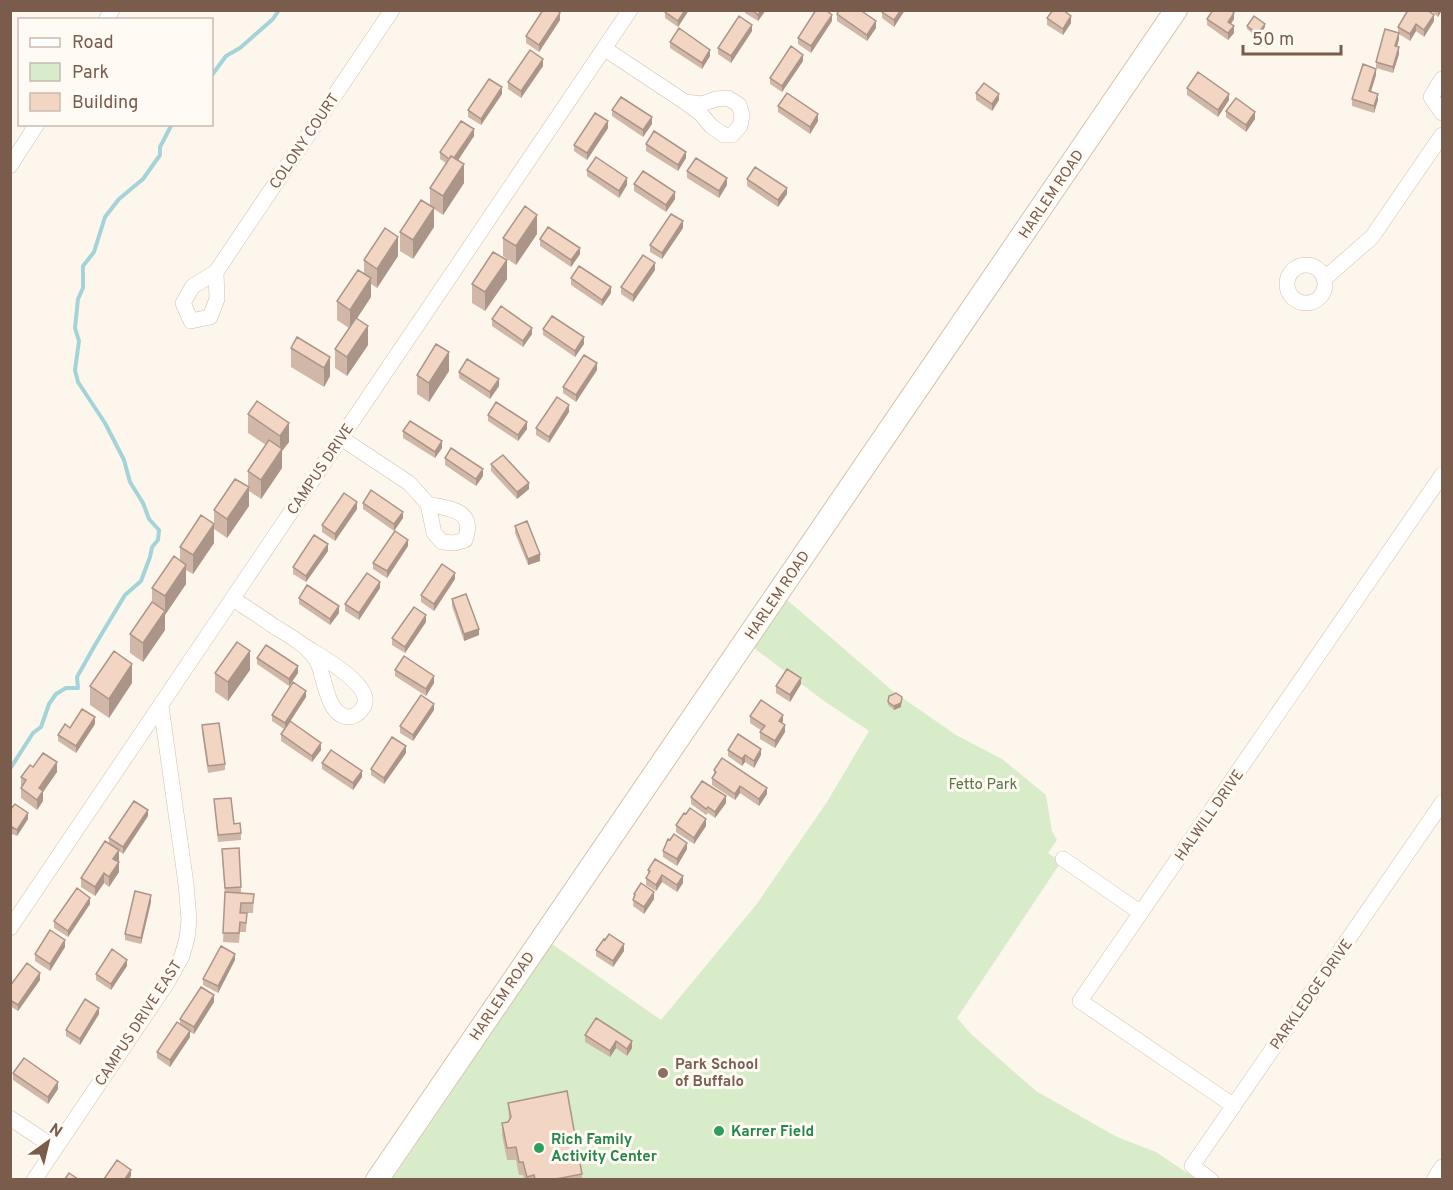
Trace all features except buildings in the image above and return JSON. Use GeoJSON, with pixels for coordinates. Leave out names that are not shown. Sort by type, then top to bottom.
{"type":"FeatureCollection","features":[{"type":"Feature","properties":{"kind":"main road","name":"HARLEM ROAD"},"geometry":{"type":"LineString","coordinates":[[377,1179],[1176,10]]}},
{"type":"Feature","properties":{"kind":"street","name":"COLONY COURT"},"geometry":{"type":"LineString","coordinates":[[216,272],[392,10]]}},
{"type":"Feature","properties":{"kind":"street","name":"CAMPUS DRIVE"},"geometry":{"type":"LineString","coordinates":[[10,928],[630,10]]}},
{"type":"Feature","properties":{"kind":"street"},"geometry":{"type":"LineString","coordinates":[[605,49],[685,102]]}},
{"type":"Feature","properties":{"kind":"street"},"geometry":{"type":"LineString","coordinates":[[1443,80],[1431,98],[1443,113]]}},
{"type":"Feature","properties":{"kind":"street"},"geometry":{"type":"LineString","coordinates":[[10,166],[36,126]]}},
{"type":"Feature","properties":{"kind":"street"},"geometry":{"type":"LineString","coordinates":[[1324,279],[1372,237],[1443,135]]}},
{"type":"Feature","properties":{"kind":"street"},"geometry":{"type":"LineString","coordinates":[[341,438],[409,483],[428,504]]}},
{"type":"Feature","properties":{"kind":"street","name":"HALWILL DRIVE"},"geometry":{"type":"LineString","coordinates":[[1234,1106],[1080,1001],[1443,475]]}},
{"type":"Feature","properties":{"kind":"street"},"geometry":{"type":"LineString","coordinates":[[233,599],[346,673],[358,683],[366,694],[366,701],[358,714],[350,717],[342,715],[335,709],[328,698],[317,662],[303,645]]}},
{"type":"Feature","properties":{"kind":"street","name":"CAMPUS DRIVE EAST"},"geometry":{"type":"LineString","coordinates":[[34,1179],[167,983],[182,956],[187,938],[189,920],[186,884],[161,706]]}},
{"type":"Feature","properties":{"kind":"street","name":"PARKLEDGE DRIVE"},"geometry":{"type":"LineString","coordinates":[[1211,1179],[1192,1166],[1443,802]]}},
{"type":"Feature","properties":{"kind":"street"},"geometry":{"type":"LineString","coordinates":[[1063,859],[1141,913]]}},
{"type":"Feature","properties":{"kind":"street"},"geometry":{"type":"LineString","coordinates":[[10,1118],[55,1148]]}},
{"type":"Feature","properties":{"kind":"street"},"geometry":{"type":"LineString","coordinates":[[1434,1179],[1443,1167]]}},
{"type":"Feature","properties":{"kind":"green space","name":"Fetto Park"},"geometry":{"type":"Polygon","coordinates":[[[786,599],[894,692],[956,735],[1002,759],[1046,795],[1052,831],[1057,840],[1048,853],[1061,862],[957,1018],[971,1034],[1036,1091],[1117,1137],[1156,1152],[1196,1179],[392,1180],[552,944],[661,1020],[756,905],[827,802],[869,731],[824,701],[754,648],[786,599]]]}},
{"type":"Feature","properties":{"kind":"waterway"},"geometry":{"type":"LineString","coordinates":[[213,74],[226,56],[240,48],[273,19],[279,10]]}},
{"type":"Feature","properties":{"kind":"waterway"},"geometry":{"type":"LineString","coordinates":[[10,769],[33,733],[41,727],[49,704],[56,694],[66,688],[78,688],[77,677],[125,595],[141,581],[152,547],[158,540],[159,530],[149,519],[143,503],[130,482],[124,460],[105,423],[78,382],[75,370],[79,341],[75,328],[78,299],[83,288],[83,266],[94,252],[105,217],[119,199],[143,179],[160,155],[160,147],[171,126]]}},
{"type":"Feature","properties":{"kind":"place","name":"Park School of Buffalo"},"geometry":{"type":"Point","coordinates":[663,1073]}},
{"type":"Feature","properties":{"kind":"place","name":"Karrer Field"},"geometry":{"type":"Point","coordinates":[719,1131]}},
{"type":"Feature","properties":{"kind":"place","name":"Rich Family Activity Center"},"geometry":{"type":"Point","coordinates":[539,1148]}}]}
